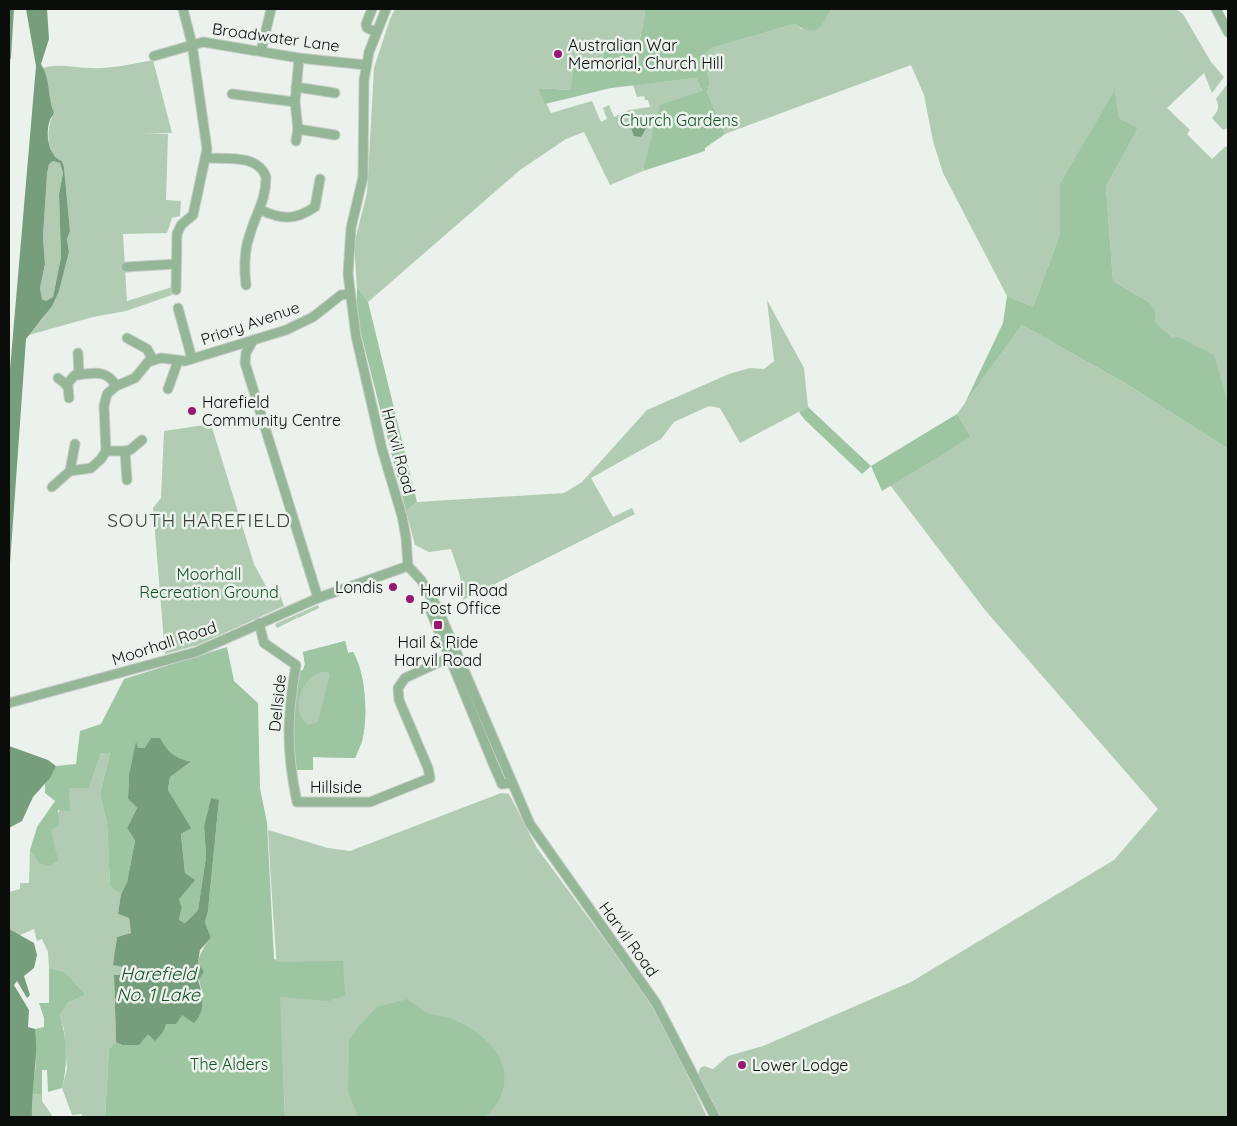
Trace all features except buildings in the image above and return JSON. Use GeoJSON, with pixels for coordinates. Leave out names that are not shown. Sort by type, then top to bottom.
{"type":"FeatureCollection","features":[{"type":"Feature","properties":{"kind":"street"},"geometry":{"type":"LineString","coordinates":[[176,290],[177,234],[180,225],[193,214],[206,158],[206,138],[192,44],[183,9]]}},
{"type":"Feature","properties":{"kind":"street"},"geometry":{"type":"LineString","coordinates":[[261,51],[271,9]]}},
{"type":"Feature","properties":{"kind":"street"},"geometry":{"type":"LineString","coordinates":[[372,9],[366,24],[367,28],[376,32]]}},
{"type":"Feature","properties":{"kind":"street","name":"Harvil Road"},"geometry":{"type":"LineString","coordinates":[[386,9],[376,32],[366,65],[362,98],[363,176],[349,242],[350,294],[356,336],[382,449],[403,522],[408,566],[421,580],[437,607],[431,612],[453,656],[501,782],[505,785],[512,783],[530,824],[545,847],[656,1002],[715,1117]]}},
{"type":"Feature","properties":{"kind":"street"},"geometry":{"type":"LineString","coordinates":[[1216,9],[1228,32]]}},
{"type":"Feature","properties":{"kind":"street","name":"Broadwater Lane"},"geometry":{"type":"LineString","coordinates":[[154,56],[192,44],[218,43],[300,58],[366,65]]}},
{"type":"Feature","properties":{"kind":"street"},"geometry":{"type":"LineString","coordinates":[[296,142],[298,129],[295,102],[300,58]]}},
{"type":"Feature","properties":{"kind":"street"},"geometry":{"type":"LineString","coordinates":[[296,87],[335,93]]}},
{"type":"Feature","properties":{"kind":"street"},"geometry":{"type":"LineString","coordinates":[[232,94],[295,102]]}},
{"type":"Feature","properties":{"kind":"street"},"geometry":{"type":"LineString","coordinates":[[298,129],[335,134]]}},
{"type":"Feature","properties":{"kind":"street"},"geometry":{"type":"LineString","coordinates":[[206,158],[249,160],[259,165],[266,177],[261,210],[248,241],[245,260],[246,285]]}},
{"type":"Feature","properties":{"kind":"street"},"geometry":{"type":"LineString","coordinates":[[261,210],[280,218],[295,218],[301,215],[317,204],[320,179]]}},
{"type":"Feature","properties":{"kind":"street"},"geometry":{"type":"LineString","coordinates":[[142,255],[143,266]]}},
{"type":"Feature","properties":{"kind":"street"},"geometry":{"type":"LineString","coordinates":[[126,267],[176,264]]}},
{"type":"Feature","properties":{"kind":"street","name":"Priory Avenue"},"geometry":{"type":"LineString","coordinates":[[153,360],[161,358],[178,361],[192,359],[300,325],[316,316],[340,295],[350,294]]}},
{"type":"Feature","properties":{"kind":"street"},"geometry":{"type":"LineString","coordinates":[[178,308],[192,359]]}},
{"type":"Feature","properties":{"kind":"street"},"geometry":{"type":"LineString","coordinates":[[52,487],[70,471],[91,468],[101,459],[106,451],[105,399],[116,386],[135,378],[143,367],[153,360],[146,349],[127,338]]}},
{"type":"Feature","properties":{"kind":"street"},"geometry":{"type":"LineString","coordinates":[[245,360],[253,340]]}},
{"type":"Feature","properties":{"kind":"street"},"geometry":{"type":"LineString","coordinates":[[224,348],[237,353],[245,360],[318,598]]}},
{"type":"Feature","properties":{"kind":"street"},"geometry":{"type":"LineString","coordinates":[[78,353],[79,375]]}},
{"type":"Feature","properties":{"kind":"street"},"geometry":{"type":"LineString","coordinates":[[168,389],[178,361]]}},
{"type":"Feature","properties":{"kind":"street"},"geometry":{"type":"LineString","coordinates":[[66,385],[73,376],[108,375],[116,386]]}},
{"type":"Feature","properties":{"kind":"street"},"geometry":{"type":"LineString","coordinates":[[58,378],[66,385],[69,398]]}},
{"type":"Feature","properties":{"kind":"street"},"geometry":{"type":"LineString","coordinates":[[106,451],[130,450],[142,440]]}},
{"type":"Feature","properties":{"kind":"street"},"geometry":{"type":"LineString","coordinates":[[70,471],[75,444]]}},
{"type":"Feature","properties":{"kind":"street"},"geometry":{"type":"LineString","coordinates":[[125,451],[127,480]]}},
{"type":"Feature","properties":{"kind":"street","name":"Moorhall Road"},"geometry":{"type":"LineString","coordinates":[[9,703],[180,657],[318,598],[408,566]]}},
{"type":"Feature","properties":{"kind":"street","name":"Dellside"},"geometry":{"type":"LineString","coordinates":[[259,623],[264,643],[296,665],[287,733],[297,802]]}},
{"type":"Feature","properties":{"kind":"street","name":"Hillside"},"geometry":{"type":"LineString","coordinates":[[297,802],[370,802],[430,778],[428,768],[399,700],[397,691],[404,678],[453,656]]}},
{"type":"Feature","properties":{"kind":"green space","name":"Church Gardens"},"geometry":{"type":"Polygon","coordinates":[[[395,9],[644,9],[645,13],[639,43],[604,49],[603,64],[571,90],[539,88],[551,113],[592,101],[601,122],[607,119],[603,108],[609,105],[614,117],[629,110],[650,107],[648,100],[645,100],[644,96],[637,97],[633,85],[696,78],[722,137],[642,169],[643,171],[610,185],[584,132],[566,139],[520,170],[368,302],[357,287],[354,244],[367,193],[374,68],[395,9]]]}},
{"type":"Feature","properties":{"kind":"green space","name":"Church Gardens"},"geometry":{"type":"Polygon","coordinates":[[[644,9],[831,9],[821,26],[817,29],[808,30],[794,24],[712,48],[703,56],[710,83],[707,92],[725,134],[705,148],[705,151],[643,171],[660,105],[702,91],[696,78],[611,88],[545,104],[538,88],[571,90],[574,63],[603,64],[604,49],[639,43],[645,13],[644,9]]]}},
{"type":"Feature","properties":{"kind":"green space"},"geometry":{"type":"Polygon","coordinates":[[[831,9],[1176,9],[1183,14],[1211,62],[1224,77],[1212,93],[1204,73],[1167,108],[1190,130],[1187,134],[1212,159],[1226,146],[1228,148],[1228,403],[1221,383],[1155,321],[1155,309],[1149,302],[1113,281],[1106,187],[1138,128],[1119,118],[1115,91],[1060,183],[1060,234],[1033,307],[1007,296],[943,173],[933,141],[924,95],[911,65],[725,134],[707,92],[710,83],[703,56],[712,48],[794,24],[802,29],[826,16],[831,9]]]}},
{"type":"Feature","properties":{"kind":"green space"},"geometry":{"type":"Polygon","coordinates":[[[153,60],[172,133],[143,134],[168,134],[166,200],[181,201],[180,216],[172,218],[167,233],[123,234],[127,301],[173,287],[172,295],[126,311],[93,317],[29,335],[43,318],[59,291],[69,252],[67,239],[70,231],[64,167],[62,161],[52,153],[50,146],[49,125],[54,113],[43,68],[61,66],[106,68],[153,60]]]}},
{"type":"Feature","properties":{"kind":"green space"},"geometry":{"type":"Polygon","coordinates":[[[1228,83],[1228,128],[1223,130],[1212,118],[1218,109],[1216,99],[1228,83]]]}},
{"type":"Feature","properties":{"kind":"green space"},"geometry":{"type":"Polygon","coordinates":[[[1115,90],[1119,118],[1138,128],[1106,187],[1113,281],[1149,302],[1155,309],[1155,321],[1173,338],[1178,337],[1214,355],[1228,403],[1228,449],[1130,386],[1022,325],[965,403],[1003,323],[1007,296],[1033,307],[1060,234],[1060,183],[1115,90]]]}},
{"type":"Feature","properties":{"kind":"green space"},"geometry":{"type":"Polygon","coordinates":[[[53,161],[60,163],[63,173],[59,194],[61,257],[53,297],[46,301],[42,299],[40,288],[45,264],[43,237],[47,174],[49,164],[53,161]]]}},
{"type":"Feature","properties":{"kind":"green space"},"geometry":{"type":"Polygon","coordinates":[[[357,287],[368,302],[417,502],[406,511],[354,306],[357,300],[357,287]]]}},
{"type":"Feature","properties":{"kind":"green space"},"geometry":{"type":"Polygon","coordinates":[[[767,300],[804,368],[808,407],[740,443],[720,408],[709,406],[674,422],[661,439],[591,478],[613,517],[632,508],[635,514],[463,600],[460,576],[451,549],[429,552],[415,545],[406,511],[417,502],[564,493],[582,482],[647,410],[729,374],[750,368],[764,369],[774,361],[767,300]]]}},
{"type":"Feature","properties":{"kind":"green space"},"geometry":{"type":"Polygon","coordinates":[[[1022,325],[1130,386],[1228,449],[1228,1117],[718,1117],[698,1076],[700,1068],[704,1066],[713,1069],[728,1056],[763,1046],[911,982],[1114,860],[1158,809],[985,610],[890,485],[971,437],[957,414],[1022,325]]]}},
{"type":"Feature","properties":{"kind":"green space"},"geometry":{"type":"Polygon","coordinates":[[[808,407],[871,466],[862,474],[805,420],[799,412],[808,407]]]}},
{"type":"Feature","properties":{"kind":"green space"},"geometry":{"type":"Polygon","coordinates":[[[957,414],[971,437],[882,491],[871,466],[957,414]]]}},
{"type":"Feature","properties":{"kind":"green space","name":"Moorhall Recreation Ground"},"geometry":{"type":"Polygon","coordinates":[[[211,424],[254,564],[268,590],[277,586],[284,606],[198,645],[165,654],[153,508],[161,498],[164,431],[211,424]]]}},
{"type":"Feature","properties":{"kind":"green space"},"geometry":{"type":"Polygon","coordinates":[[[318,605],[319,608],[298,618],[296,616],[297,618],[277,628],[275,624],[318,605]]]}},
{"type":"Feature","properties":{"kind":"green space"},"geometry":{"type":"Polygon","coordinates":[[[345,641],[348,653],[353,652],[357,660],[363,681],[365,716],[362,739],[355,758],[313,757],[313,770],[291,740],[299,671],[303,670],[305,664],[303,652],[345,641]]]}},
{"type":"Feature","properties":{"kind":"green space"},"geometry":{"type":"Polygon","coordinates":[[[345,641],[348,653],[353,652],[357,660],[364,692],[364,727],[362,741],[355,758],[313,757],[313,770],[296,770],[291,740],[299,671],[303,670],[305,664],[303,652],[345,641]],[[328,672],[319,673],[311,677],[301,693],[299,712],[302,719],[309,725],[318,722],[330,674],[328,672]]]}},
{"type":"Feature","properties":{"kind":"green space","name":"The Alders"},"geometry":{"type":"Polygon","coordinates":[[[227,647],[234,681],[258,703],[260,788],[267,823],[274,959],[281,962],[343,961],[345,996],[328,1001],[280,997],[285,1117],[105,1117],[109,1049],[116,1042],[122,1045],[154,1029],[175,1017],[204,996],[199,980],[198,966],[201,952],[211,938],[205,922],[208,911],[219,800],[211,799],[204,826],[206,857],[198,910],[185,923],[179,920],[182,907],[179,899],[185,873],[181,834],[190,828],[168,790],[170,777],[190,763],[176,759],[165,748],[138,748],[136,744],[129,774],[128,799],[137,808],[127,828],[135,841],[127,882],[121,894],[110,886],[107,823],[100,794],[110,753],[101,753],[89,788],[69,788],[70,811],[58,810],[59,825],[51,830],[58,861],[49,866],[39,863],[30,850],[37,827],[55,801],[45,793],[45,784],[56,766],[76,764],[80,731],[101,724],[124,679],[227,647]]]}},
{"type":"Feature","properties":{"kind":"green space"},"geometry":{"type":"Polygon","coordinates":[[[101,753],[110,753],[100,794],[107,823],[110,885],[121,894],[118,914],[129,918],[131,933],[117,937],[114,965],[124,967],[120,975],[114,976],[116,1042],[109,1049],[105,1117],[82,1117],[82,1114],[72,1115],[62,1088],[67,1069],[64,1029],[60,1015],[69,1002],[86,995],[65,972],[49,968],[48,952],[42,939],[37,941],[34,929],[18,936],[9,929],[9,892],[20,889],[20,883],[29,883],[30,850],[36,854],[51,830],[69,788],[89,788],[101,753]]]}},
{"type":"Feature","properties":{"kind":"green space"},"geometry":{"type":"Polygon","coordinates":[[[501,793],[509,794],[537,848],[646,996],[675,1048],[707,1117],[285,1117],[268,830],[328,848],[350,851],[501,793]]]}},
{"type":"Feature","properties":{"kind":"green space"},"geometry":{"type":"Polygon","coordinates":[[[49,968],[65,972],[86,995],[69,1002],[60,1015],[66,1052],[62,1088],[48,1092],[47,1070],[42,1070],[42,1095],[32,1094],[36,1065],[35,1029],[44,1027],[44,1018],[39,1003],[49,1003],[49,968]]]}},
{"type":"Feature","properties":{"kind":"green space"},"geometry":{"type":"Polygon","coordinates":[[[408,999],[427,1013],[450,1018],[471,1028],[489,1043],[496,1052],[504,1073],[504,1085],[497,1103],[484,1117],[358,1117],[348,1092],[349,1041],[359,1026],[377,1007],[408,999]]]}},
{"type":"Feature","properties":{"kind":"green space"},"geometry":{"type":"Polygon","coordinates":[[[32,1094],[42,1095],[42,1101],[53,1117],[32,1117],[32,1094]]]}},
{"type":"Feature","properties":{"kind":"water"},"geometry":{"type":"Polygon","coordinates":[[[9,9],[14,9],[11,58],[9,62],[9,9]]]}},
{"type":"Feature","properties":{"kind":"water"},"geometry":{"type":"Polygon","coordinates":[[[26,9],[47,9],[49,39],[41,64],[46,76],[54,113],[50,119],[48,131],[49,144],[57,158],[62,161],[64,167],[70,231],[67,239],[69,252],[59,291],[52,306],[26,339],[9,578],[9,381],[36,66],[26,9]],[[53,161],[49,164],[47,174],[43,237],[45,264],[40,288],[42,299],[46,301],[53,297],[61,257],[59,194],[63,173],[60,163],[53,161]]]}},
{"type":"Feature","properties":{"kind":"water"},"geometry":{"type":"Polygon","coordinates":[[[643,122],[648,125],[641,137],[634,136],[631,128],[643,122]]]}},
{"type":"Feature","properties":{"kind":"water","name":"Harefield No. 1 Lake"},"geometry":{"type":"Polygon","coordinates":[[[151,738],[160,738],[172,754],[191,762],[170,777],[168,790],[191,828],[181,834],[185,873],[195,880],[179,899],[182,907],[179,920],[185,923],[198,910],[206,857],[204,826],[211,798],[219,800],[208,911],[205,922],[211,938],[200,950],[198,963],[204,972],[198,980],[202,1008],[194,1023],[182,1015],[176,1024],[166,1024],[163,1032],[155,1041],[148,1034],[139,1045],[122,1045],[116,1042],[114,975],[120,975],[123,967],[113,965],[117,937],[131,933],[129,918],[118,914],[121,894],[127,882],[135,841],[127,828],[137,808],[128,799],[129,774],[136,742],[138,748],[145,748],[151,738]]]}},
{"type":"Feature","properties":{"kind":"water"},"geometry":{"type":"Polygon","coordinates":[[[9,746],[48,760],[56,766],[50,778],[33,797],[22,821],[9,828],[9,746]]]}},
{"type":"Feature","properties":{"kind":"water"},"geometry":{"type":"Polygon","coordinates":[[[9,929],[34,943],[37,955],[34,968],[24,976],[30,995],[27,998],[17,981],[14,985],[29,1010],[28,1027],[35,1029],[36,1051],[32,1117],[9,1117],[9,929]]]}},
{"type":"Feature","properties":{"kind":"place","name":"Australian War Memorial, Church Hill"},"geometry":{"type":"Point","coordinates":[558,54]}},
{"type":"Feature","properties":{"kind":"place","name":"Harefield Community Centre"},"geometry":{"type":"Point","coordinates":[192,411]}},
{"type":"Feature","properties":{"kind":"place","name":"Londis"},"geometry":{"type":"Point","coordinates":[393,587]}},
{"type":"Feature","properties":{"kind":"place","name":"Harvil Road Post Office"},"geometry":{"type":"Point","coordinates":[410,599]}},
{"type":"Feature","properties":{"kind":"place","name":"Hail & Ride Harvil Road"},"geometry":{"type":"Point","coordinates":[438,625]}},
{"type":"Feature","properties":{"kind":"place","name":"Lower Lodge"},"geometry":{"type":"Point","coordinates":[742,1065]}},
{"type":"Feature","properties":{"kind":"district","name":"SOUTH HAREFIELD"},"geometry":{"type":"Point","coordinates":[199,520]}}]}
